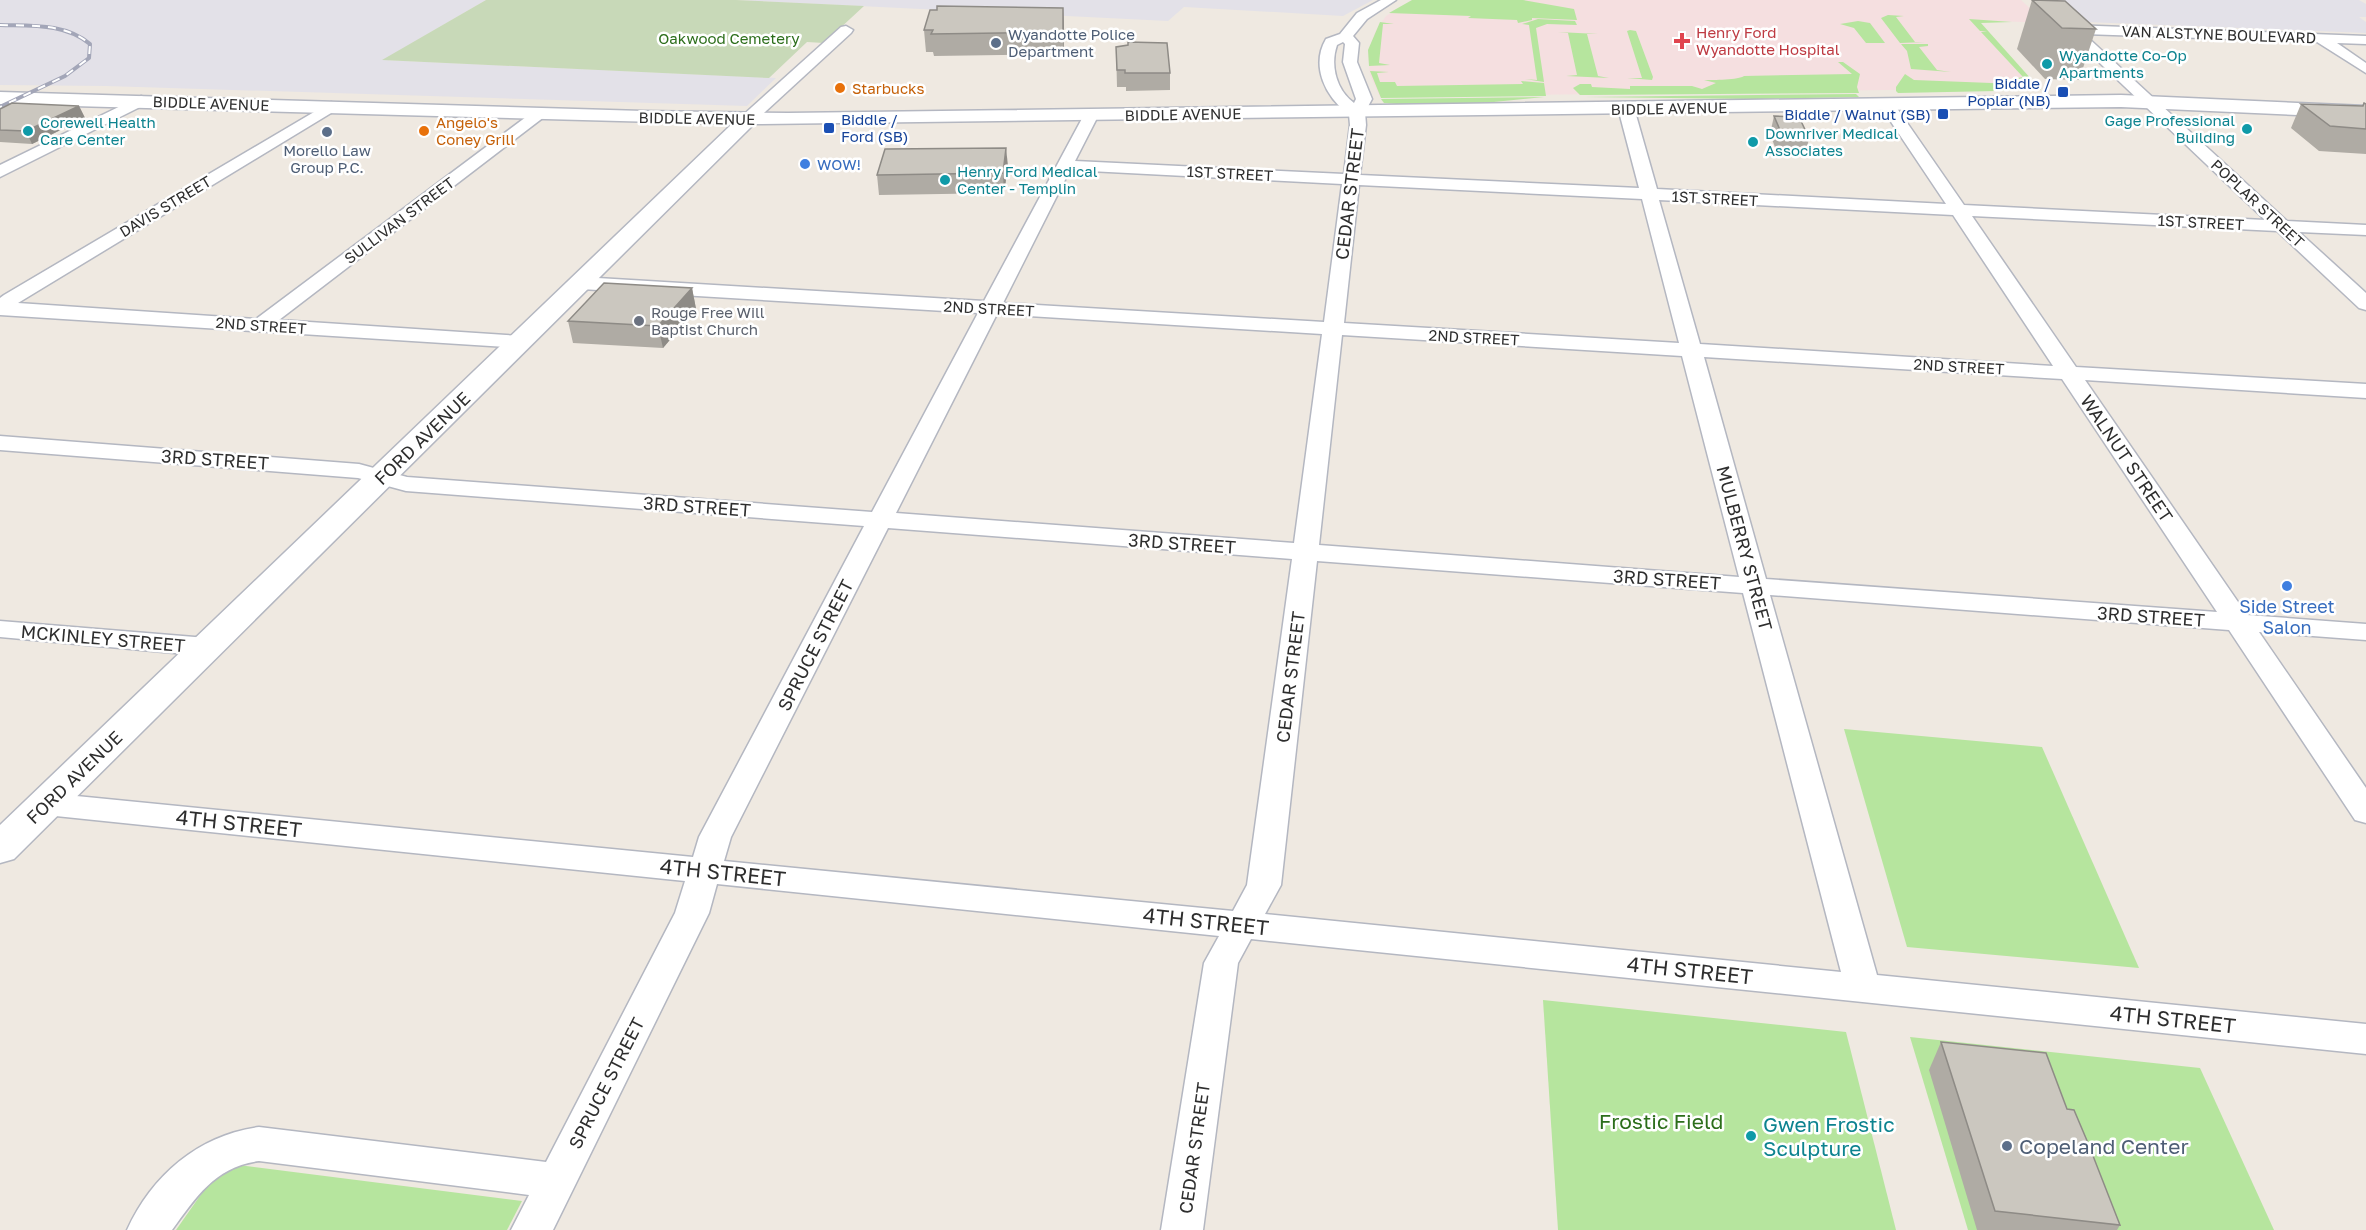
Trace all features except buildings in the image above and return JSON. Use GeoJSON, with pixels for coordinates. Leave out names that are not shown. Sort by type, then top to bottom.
{"type":"FeatureCollection","features":[{"type":"Feature","properties":{"kind":"main road","name":"BIDDLE AVENUE"},"geometry":{"type":"LineString","coordinates":[[0,98],[748,119],[2150,103],[2366,112]]}},
{"type":"Feature","properties":{"kind":"main road","name":"FORD AVENUE"},"geometry":{"type":"LineString","coordinates":[[0,849],[748,119]]}},
{"type":"Feature","properties":{"kind":"street"},"geometry":{"type":"LineString","coordinates":[[1357,112],[1337,96],[1328,69],[1326,57],[1328,47],[1331,42],[1345,37],[1362,16],[1390,0]]}},
{"type":"Feature","properties":{"kind":"street","name":"VAN ALSTYNE BOULEVARD"},"geometry":{"type":"LineString","coordinates":[[2071,29],[2366,40]]}},
{"type":"Feature","properties":{"kind":"street","name":"POPLAR STREET"},"geometry":{"type":"LineString","coordinates":[[2071,29],[2366,304]]}},
{"type":"Feature","properties":{"kind":"street","name":"FORD AVENUE"},"geometry":{"type":"LineString","coordinates":[[748,119],[846,30]]}},
{"type":"Feature","properties":{"kind":"street","name":"CEDAR STREET"},"geometry":{"type":"LineString","coordinates":[[1182,1230],[1221,963],[1264,885],[1358,125],[1357,112],[1364,99],[1350,62],[1352,43],[1345,37]]}},
{"type":"Feature","properties":{"kind":"street"},"geometry":{"type":"LineString","coordinates":[[2320,38],[2366,69]]}},
{"type":"Feature","properties":{"kind":"street"},"geometry":{"type":"LineString","coordinates":[[0,116],[36,99]]}},
{"type":"Feature","properties":{"kind":"street"},"geometry":{"type":"LineString","coordinates":[[0,172],[141,101]]}},
{"type":"Feature","properties":{"kind":"street","name":"WALNUT STREET"},"geometry":{"type":"LineString","coordinates":[[1887,105],[2366,812]]}},
{"type":"Feature","properties":{"kind":"street","name":"DAVIS STREET"},"geometry":{"type":"LineString","coordinates":[[0,308],[11,299],[331,107]]}},
{"type":"Feature","properties":{"kind":"street","name":"MULBERRY STREET"},"geometry":{"type":"LineString","coordinates":[[1626,108],[1863,988]]}},
{"type":"Feature","properties":{"kind":"street","name":"SULLIVAN STREET"},"geometry":{"type":"LineString","coordinates":[[260,325],[539,114]]}},
{"type":"Feature","properties":{"kind":"street","name":"SPRUCE STREET"},"geometry":{"type":"LineString","coordinates":[[532,1230],[692,913],[715,837],[1090,116]]}},
{"type":"Feature","properties":{"kind":"street","name":"1ST STREET"},"geometry":{"type":"LineString","coordinates":[[1065,165],[2366,230]]}},
{"type":"Feature","properties":{"kind":"street","name":"2ND STREET"},"geometry":{"type":"LineString","coordinates":[[581,283],[2366,391]]}},
{"type":"Feature","properties":{"kind":"street","name":"2ND STREET"},"geometry":{"type":"LineString","coordinates":[[0,308],[521,342]]}},
{"type":"Feature","properties":{"kind":"street","name":"3RD STREET"},"geometry":{"type":"LineString","coordinates":[[0,444],[359,471],[406,484],[2366,632]]}},
{"type":"Feature","properties":{"kind":"street","name":"MCKINLEY STREET"},"geometry":{"type":"LineString","coordinates":[[0,629],[207,647]]}},
{"type":"Feature","properties":{"kind":"street","name":"4TH STREET"},"geometry":{"type":"LineString","coordinates":[[46,804],[2366,1039]]}},
{"type":"Feature","properties":{"kind":"street"},"geometry":{"type":"LineString","coordinates":[[148,1230],[186,1178],[208,1159],[228,1149],[247,1145],[259,1144],[557,1181]]}},
{"type":"Feature","properties":{"kind":"shaded area"},"geometry":{"type":"Polygon","coordinates":[[[0,0],[486,0],[383,60],[776,78],[747,106],[106,86],[0,85],[0,0]]]}},
{"type":"Feature","properties":{"kind":"shaded area"},"geometry":{"type":"Polygon","coordinates":[[[736,0],[1373,0],[1343,16],[1184,7],[1168,21],[736,0]]]}},
{"type":"Feature","properties":{"kind":"shaded area","name":"Henry Ford Wyandotte Hospital"},"geometry":{"type":"Polygon","coordinates":[[[1412,0],[2021,0],[2046,23],[1974,20],[2035,88],[1380,97],[1370,75],[1368,52],[1376,30],[1386,16],[1412,0]]]}},
{"type":"Feature","properties":{"kind":"shaded area"},"geometry":{"type":"Polygon","coordinates":[[[2061,0],[2359,0],[2366,4],[2366,17],[2359,17],[2366,22],[2366,33],[2086,22],[2061,0]]]}},
{"type":"Feature","properties":{"kind":"green space","name":"Oakwood Cemetery"},"geometry":{"type":"Polygon","coordinates":[[[486,0],[736,0],[864,6],[824,43],[807,42],[769,78],[382,60],[486,0]]]}},
{"type":"Feature","properties":{"kind":"green space"},"geometry":{"type":"Polygon","coordinates":[[[1412,0],[1523,0],[1574,9],[1577,20],[1532,18],[1532,20],[1518,23],[1517,20],[1468,18],[1471,16],[1389,13],[1412,0]]]}},
{"type":"Feature","properties":{"kind":"green space"},"geometry":{"type":"Polygon","coordinates":[[[1888,15],[1904,16],[1896,17],[1915,42],[1925,42],[1900,43],[1881,18],[1888,15]]]}},
{"type":"Feature","properties":{"kind":"green space"},"geometry":{"type":"Polygon","coordinates":[[[1538,19],[1575,21],[1577,25],[1547,24],[1536,28],[1544,82],[1525,79],[1537,80],[1529,25],[1522,24],[1538,19]]]}},
{"type":"Feature","properties":{"kind":"green space"},"geometry":{"type":"Polygon","coordinates":[[[1969,19],[2012,22],[1981,23],[2041,90],[1898,93],[1896,87],[1905,74],[1914,80],[2017,84],[2013,79],[2023,77],[1981,32],[1987,31],[1980,31],[1969,19]]]}},
{"type":"Feature","properties":{"kind":"green space"},"geometry":{"type":"Polygon","coordinates":[[[1858,21],[1870,23],[1885,43],[1866,43],[1854,28],[1840,24],[1858,21]]]}},
{"type":"Feature","properties":{"kind":"green space"},"geometry":{"type":"Polygon","coordinates":[[[1380,22],[1394,24],[1383,24],[1379,63],[1390,65],[1369,66],[1368,50],[1380,22]]]}},
{"type":"Feature","properties":{"kind":"green space"},"geometry":{"type":"Polygon","coordinates":[[[1627,31],[1636,31],[1653,77],[1652,80],[1627,78],[1642,78],[1627,31]]]}},
{"type":"Feature","properties":{"kind":"green space"},"geometry":{"type":"Polygon","coordinates":[[[1558,32],[1598,34],[1587,34],[1598,76],[1609,78],[1566,76],[1577,75],[1568,33],[1558,32]]]}},
{"type":"Feature","properties":{"kind":"green space"},"geometry":{"type":"Polygon","coordinates":[[[1901,44],[1928,44],[1928,46],[1919,47],[1937,70],[1951,72],[1911,69],[1907,51],[1901,44]]]}},
{"type":"Feature","properties":{"kind":"green space"},"geometry":{"type":"Polygon","coordinates":[[[1838,62],[1843,62],[1860,74],[1857,87],[1859,93],[1580,95],[1573,88],[1580,84],[1591,84],[1592,87],[1630,89],[1630,86],[1692,86],[1702,89],[1716,83],[1704,80],[1744,76],[1852,74],[1838,62]]]}},
{"type":"Feature","properties":{"kind":"green space"},"geometry":{"type":"Polygon","coordinates":[[[1370,71],[1389,72],[1377,73],[1380,82],[1395,82],[1397,86],[1523,84],[1521,81],[1544,83],[1546,96],[1381,98],[1370,71]]]}},
{"type":"Feature","properties":{"kind":"green space"},"geometry":{"type":"Polygon","coordinates":[[[1856,94],[1859,97],[1754,99],[1585,97],[1856,94]]]}},
{"type":"Feature","properties":{"kind":"green space"},"geometry":{"type":"Polygon","coordinates":[[[1544,97],[1484,103],[1397,104],[1384,103],[1381,99],[1544,97]]]}},
{"type":"Feature","properties":{"kind":"green space"},"geometry":{"type":"Polygon","coordinates":[[[1844,729],[2042,747],[2139,968],[1907,947],[1844,729]]]}},
{"type":"Feature","properties":{"kind":"green space","name":"Frostic Field"},"geometry":{"type":"Polygon","coordinates":[[[1543,1000],[1846,1032],[1896,1230],[1558,1230],[1543,1000]]]}},
{"type":"Feature","properties":{"kind":"green space"},"geometry":{"type":"Polygon","coordinates":[[[1910,1037],[2200,1068],[2274,1230],[1968,1230],[1910,1037]]]}},
{"type":"Feature","properties":{"kind":"green space"},"geometry":{"type":"Polygon","coordinates":[[[223,1163],[522,1201],[507,1230],[176,1230],[223,1163]]]}},
{"type":"Feature","properties":{"kind":"railway"},"geometry":{"type":"LineString","coordinates":[[0,25],[59,29],[70,32],[90,44],[89,58],[65,76],[0,107]]}},
{"type":"Feature","properties":{"kind":"place","name":"Henry Ford Wyandotte Hospital"},"geometry":{"type":"Point","coordinates":[1682,41]}},
{"type":"Feature","properties":{"kind":"place","name":"Wyandotte Police Department"},"geometry":{"type":"Point","coordinates":[996,43]}},
{"type":"Feature","properties":{"kind":"place","name":"Wyandotte Co-Op Apartments"},"geometry":{"type":"Point","coordinates":[2047,64]}},
{"type":"Feature","properties":{"kind":"place","name":"Starbucks"},"geometry":{"type":"Point","coordinates":[840,88]}},
{"type":"Feature","properties":{"kind":"place","name":"Biddle / Poplar (NB)"},"geometry":{"type":"Point","coordinates":[2063,92]}},
{"type":"Feature","properties":{"kind":"place","name":"Biddle / Walnut (SB)"},"geometry":{"type":"Point","coordinates":[1943,114]}},
{"type":"Feature","properties":{"kind":"place","name":"Biddle / Ford (SB)"},"geometry":{"type":"Point","coordinates":[829,128]}},
{"type":"Feature","properties":{"kind":"place","name":"Gage Professional Building"},"geometry":{"type":"Point","coordinates":[2247,129]}},
{"type":"Feature","properties":{"kind":"place","name":"Corewell Health Care Center"},"geometry":{"type":"Point","coordinates":[28,131]}},
{"type":"Feature","properties":{"kind":"place","name":"Angelo's Coney Grill"},"geometry":{"type":"Point","coordinates":[424,131]}},
{"type":"Feature","properties":{"kind":"place","name":"Morello Law Group P.C."},"geometry":{"type":"Point","coordinates":[327,132]}},
{"type":"Feature","properties":{"kind":"place","name":"Downriver Medical Associates"},"geometry":{"type":"Point","coordinates":[1753,142]}},
{"type":"Feature","properties":{"kind":"place","name":"WOW!"},"geometry":{"type":"Point","coordinates":[805,164]}},
{"type":"Feature","properties":{"kind":"place","name":"Henry Ford Medical Center - Templin"},"geometry":{"type":"Point","coordinates":[945,180]}},
{"type":"Feature","properties":{"kind":"place","name":"Rouge Free Will Baptist Church"},"geometry":{"type":"Point","coordinates":[639,321]}},
{"type":"Feature","properties":{"kind":"place","name":"Side Street Salon"},"geometry":{"type":"Point","coordinates":[2287,586]}},
{"type":"Feature","properties":{"kind":"place","name":"Gwen Frostic Sculpture"},"geometry":{"type":"Point","coordinates":[1751,1136]}},
{"type":"Feature","properties":{"kind":"place","name":"Copeland Center"},"geometry":{"type":"Point","coordinates":[2007,1146]}}]}
